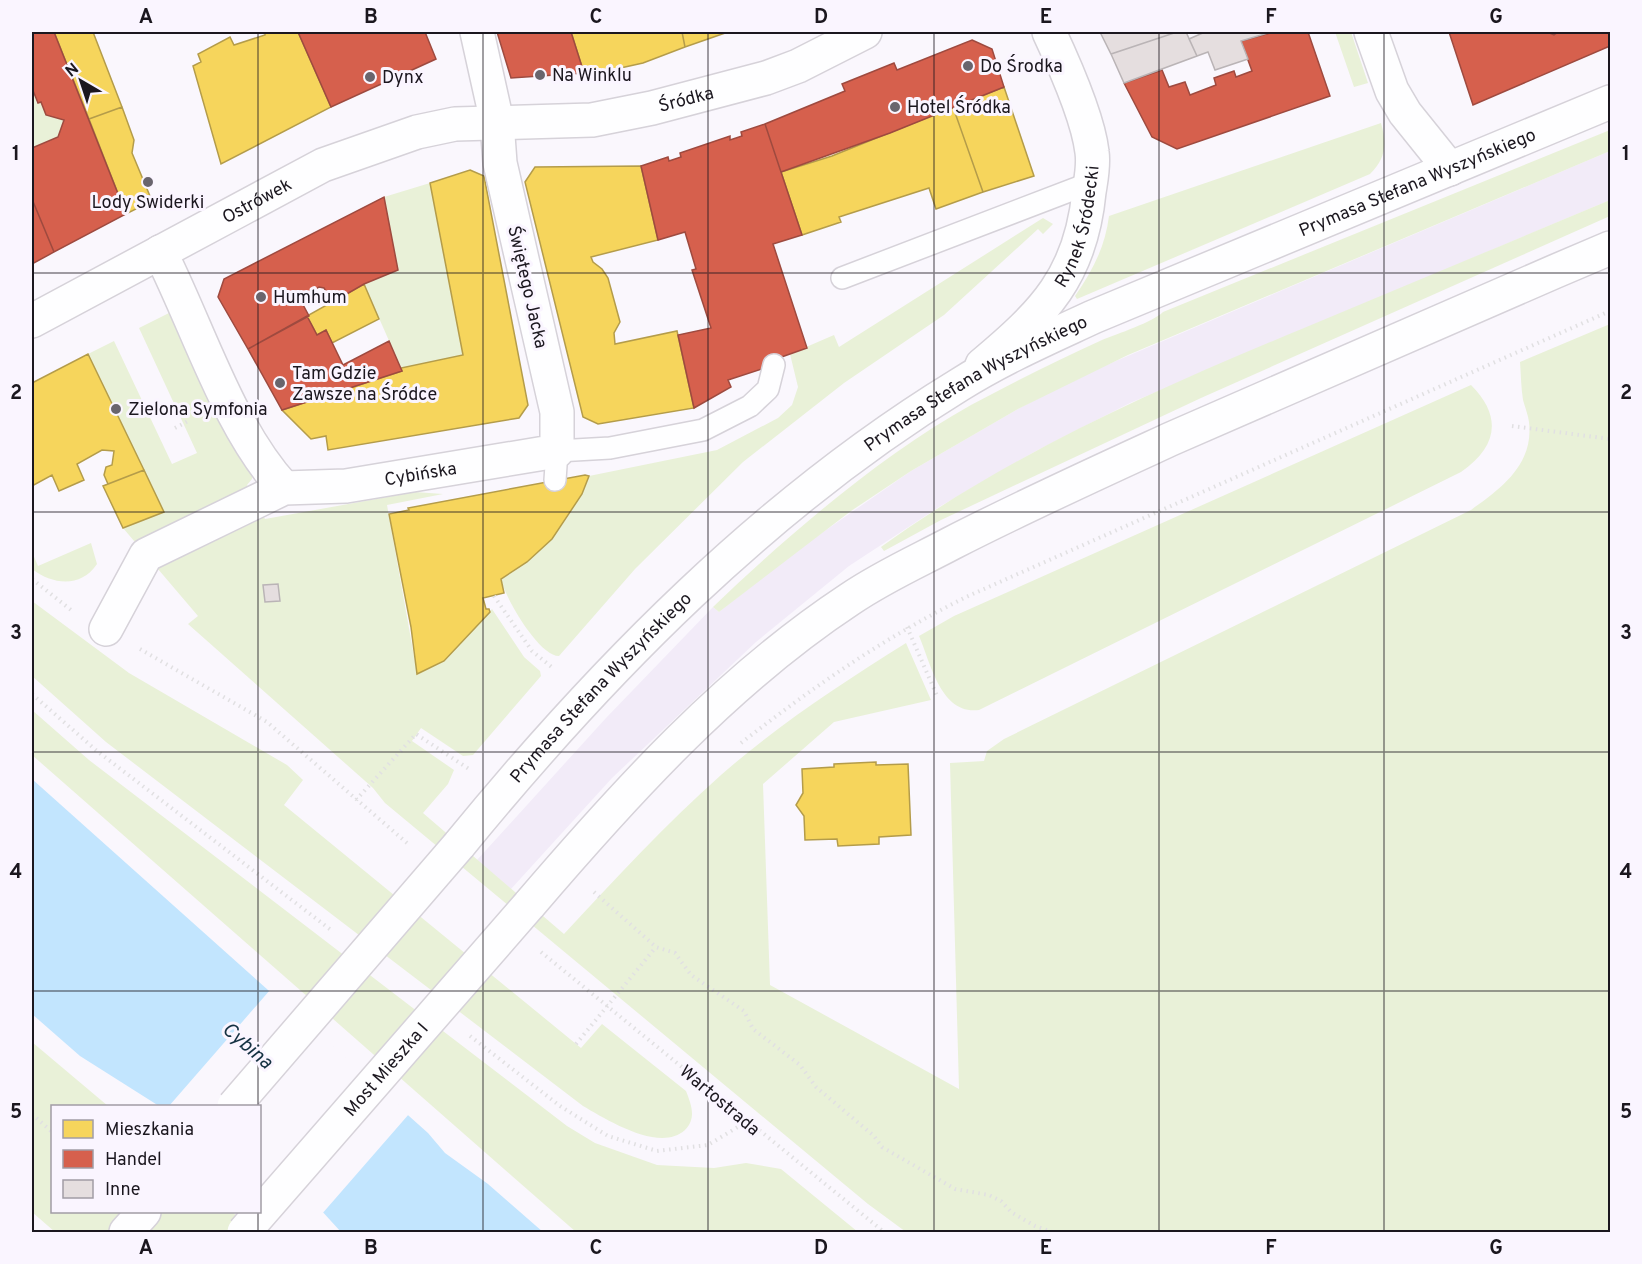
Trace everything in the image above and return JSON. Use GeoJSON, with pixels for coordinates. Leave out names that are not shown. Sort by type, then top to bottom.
{"type":"FeatureCollection","features":[{"type":"Feature","properties":{"kind":"street","name":"Świętego Jacka"},"geometry":{"type":"LineString","coordinates":[[477,32],[496,122],[500,163],[557,411],[556,466]]}},
{"type":"Feature","properties":{"kind":"street","name":"Śródka"},"geometry":{"type":"LineString","coordinates":[[496,122],[592,120],[700,97],[798,66],[865,32]]}},
{"type":"Feature","properties":{"kind":"street","name":"Rynek Śródecki"},"geometry":{"type":"LineString","coordinates":[[959,385],[1010,341],[1061,286],[1078,246],[1093,167],[1088,134],[1049,32]]}},
{"type":"Feature","properties":{"kind":"street"},"geometry":{"type":"LineString","coordinates":[[1371,32],[1392,91],[1405,113],[1450,169]]}},
{"type":"Feature","properties":{"kind":"street","name":"Prymasa Stefana Wyszyńskiego"},"geometry":{"type":"LineString","coordinates":[[236,1105],[573,716],[708,577],[818,483],[862,450],[959,385],[1014,354],[1093,317],[1611,102]]}},
{"type":"Feature","properties":{"kind":"street","name":"Ostrówek"},"geometry":{"type":"LineString","coordinates":[[32,321],[323,165],[417,132],[455,124],[496,122]]}},
{"type":"Feature","properties":{"kind":"street","name":"Most Mieszka I"},"geometry":{"type":"LineString","coordinates":[[244,1233],[636,785],[699,723],[763,666],[851,598],[972,533],[1087,477],[1453,314],[1611,248]]}},
{"type":"Feature","properties":{"kind":"street"},"geometry":{"type":"LineString","coordinates":[[160,252],[229,401],[263,465],[284,488]]}},
{"type":"Feature","properties":{"kind":"street","name":"Cybińska"},"geometry":{"type":"LineString","coordinates":[[106,630],[146,555],[284,488],[346,486],[556,466]]}},
{"type":"Feature","properties":{"kind":"street"},"geometry":{"type":"LineString","coordinates":[[126,1233],[143,1213]]}},
{"type":"Feature","properties":{"kind":"lane"},"geometry":{"type":"LineString","coordinates":[[842,278],[1089,194]]}},
{"type":"Feature","properties":{"kind":"lane"},"geometry":{"type":"LineString","coordinates":[[556,466],[610,448],[703,429],[756,400],[768,388],[774,365]]}},
{"type":"Feature","properties":{"kind":"path"},"geometry":{"type":"LineString","coordinates":[[732,750],[857,657],[907,627],[1054,557],[1611,311]]}},
{"type":"Feature","properties":{"kind":"path"},"geometry":{"type":"LineString","coordinates":[[1512,426],[1611,439]]}},
{"type":"Feature","properties":{"kind":"path"},"geometry":{"type":"LineString","coordinates":[[32,579],[71,609],[267,722],[413,847]]}},
{"type":"Feature","properties":{"kind":"path"},"geometry":{"type":"LineString","coordinates":[[494,596],[532,651],[554,669]]}},
{"type":"Feature","properties":{"kind":"path"},"geometry":{"type":"LineString","coordinates":[[907,627],[938,698]]}},
{"type":"Feature","properties":{"kind":"path"},"geometry":{"type":"LineString","coordinates":[[356,800],[416,734],[469,769]]}},
{"type":"Feature","properties":{"kind":"path"},"geometry":{"type":"LineString","coordinates":[[585,898],[599,882]]}},
{"type":"Feature","properties":{"kind":"path"},"geometry":{"type":"LineString","coordinates":[[592,890],[656,947],[675,953],[691,975],[744,1011],[753,1029],[800,1065],[816,1087],[874,1136],[882,1147],[955,1189],[989,1195],[1001,1200],[1011,1212],[1035,1227],[1052,1233]]}},
{"type":"Feature","properties":{"kind":"path"},"geometry":{"type":"LineString","coordinates":[[576,1044],[656,947]]}},
{"type":"Feature","properties":{"kind":"path","name":"Wartostrada"},"geometry":{"type":"LineString","coordinates":[[539,951],[884,1233]]}},
{"type":"Feature","properties":{"kind":"path"},"geometry":{"type":"LineString","coordinates":[[32,1114],[51,1131]]}},
{"type":"Feature","properties":{"kind":"shaded area"},"geometry":{"type":"Polygon","coordinates":[[[1610,151],[1610,200],[1130,403],[1034,452],[939,507],[849,566],[756,642],[612,778],[511,889],[477,860],[606,718],[713,607],[719,612],[793,553],[911,471],[1018,409],[1083,375],[1610,151]]]}},
{"type":"Feature","properties":{"kind":"green space"},"geometry":{"type":"Polygon","coordinates":[[[1335,32],[1351,32],[1368,83],[1354,87],[1335,32]]]}},
{"type":"Feature","properties":{"kind":"green space"},"geometry":{"type":"Polygon","coordinates":[[[32,89],[37,103],[41,102],[46,115],[64,120],[58,137],[32,148],[32,89]]]}},
{"type":"Feature","properties":{"kind":"green space"},"geometry":{"type":"Polygon","coordinates":[[[1381,123],[1384,150],[1370,174],[1077,299],[1075,296],[1097,258],[1105,238],[1109,216],[1381,123]]]}},
{"type":"Feature","properties":{"kind":"green space"},"geometry":{"type":"Polygon","coordinates":[[[1610,130],[1610,151],[1128,355],[1018,409],[911,471],[851,511],[719,612],[713,607],[772,552],[836,498],[903,448],[971,405],[1053,363],[1143,324],[1163,312],[1610,130]]]}},
{"type":"Feature","properties":{"kind":"green space"},"geometry":{"type":"Polygon","coordinates":[[[430,183],[463,355],[401,368],[364,284],[398,270],[384,197],[430,183]]]}},
{"type":"Feature","properties":{"kind":"green space"},"geometry":{"type":"Polygon","coordinates":[[[1610,200],[1610,216],[1201,398],[941,520],[884,551],[881,547],[930,513],[1033,452],[1140,399],[1610,200]]]}},
{"type":"Feature","properties":{"kind":"green space"},"geometry":{"type":"Polygon","coordinates":[[[1043,218],[1053,224],[1043,234],[1038,229],[944,315],[844,383],[743,462],[635,569],[559,656],[542,647],[533,637],[516,612],[501,579],[543,548],[574,507],[589,476],[717,450],[778,418],[792,405],[798,387],[790,354],[834,335],[839,347],[1043,218]]]}},
{"type":"Feature","properties":{"kind":"green space"},"geometry":{"type":"Polygon","coordinates":[[[169,313],[253,471],[252,479],[247,485],[265,519],[415,492],[443,494],[387,505],[417,673],[444,661],[492,609],[524,657],[540,671],[541,676],[473,755],[463,756],[421,728],[412,741],[454,770],[448,784],[423,813],[564,934],[660,833],[721,775],[811,705],[906,643],[931,700],[834,722],[763,784],[770,985],[959,1089],[950,763],[984,761],[987,751],[1004,739],[1471,510],[1504,484],[1521,462],[1526,450],[1529,422],[1523,400],[1520,362],[1610,324],[1610,1232],[906,1232],[868,1204],[385,803],[373,788],[188,624],[198,616],[123,528],[164,512],[88,354],[114,341],[172,464],[197,453],[139,328],[169,313]]]}},
{"type":"Feature","properties":{"kind":"green space"},"geometry":{"type":"Polygon","coordinates":[[[1471,385],[1488,409],[1492,431],[1482,452],[1461,472],[979,710],[966,709],[955,704],[939,685],[919,636],[954,616],[1471,385]]]}},
{"type":"Feature","properties":{"kind":"green space"},"geometry":{"type":"Polygon","coordinates":[[[91,543],[97,564],[83,577],[66,582],[58,581],[32,569],[32,552],[38,566],[91,543]]]}},
{"type":"Feature","properties":{"kind":"green space"},"geometry":{"type":"Polygon","coordinates":[[[32,601],[129,673],[287,765],[303,780],[284,805],[581,1048],[602,1024],[686,1091],[692,1116],[685,1130],[674,1136],[662,1138],[648,1136],[619,1126],[583,1106],[106,742],[32,676],[32,601]]]}},
{"type":"Feature","properties":{"kind":"green space"},"geometry":{"type":"Polygon","coordinates":[[[32,710],[89,760],[567,1126],[595,1143],[657,1165],[714,1168],[746,1163],[781,1169],[858,1232],[576,1232],[32,755],[32,710]]]}},
{"type":"Feature","properties":{"kind":"green space"},"geometry":{"type":"Polygon","coordinates":[[[32,1042],[107,1105],[51,1105],[51,1213],[233,1213],[257,1232],[55,1232],[32,1212],[32,1042]]]}},
{"type":"Feature","properties":{"kind":"water","name":"Cybina"},"geometry":{"type":"Polygon","coordinates":[[[32,779],[428,1133],[445,1153],[488,1184],[543,1232],[341,1232],[320,1209],[261,1105],[157,1105],[80,1056],[32,1014],[32,779]]]}},
{"type":"Feature","properties":{"kind":"pier"},"geometry":{"type":"Polygon","coordinates":[[[270,990],[409,1114],[321,1215],[261,1175],[261,1105],[170,1105],[270,990]]]}},
{"type":"Feature","properties":{"kind":"building: Mieszkania"},"geometry":{"type":"Polygon","coordinates":[[[54,32],[93,32],[122,107],[89,119],[54,32]]]}},
{"type":"Feature","properties":{"kind":"building: Mieszkania"},"geometry":{"type":"Polygon","coordinates":[[[265,32],[298,32],[331,107],[221,164],[193,66],[201,62],[198,54],[230,37],[234,45],[265,35],[265,32]]]}},
{"type":"Feature","properties":{"kind":"building: Mieszkania"},"geometry":{"type":"Polygon","coordinates":[[[571,32],[682,32],[685,47],[643,63],[607,71],[584,73],[571,32]]]}},
{"type":"Feature","properties":{"kind":"building: Mieszkania"},"geometry":{"type":"Polygon","coordinates":[[[682,32],[728,32],[685,47],[682,32]]]}},
{"type":"Feature","properties":{"kind":"building: Mieszkania"},"geometry":{"type":"Polygon","coordinates":[[[1004,87],[1034,176],[983,192],[953,107],[1004,87]]]}},
{"type":"Feature","properties":{"kind":"building: Mieszkania"},"geometry":{"type":"Polygon","coordinates":[[[122,107],[134,140],[132,153],[152,201],[126,214],[89,119],[122,107]]]}},
{"type":"Feature","properties":{"kind":"building: Mieszkania"},"geometry":{"type":"Polygon","coordinates":[[[953,107],[983,192],[936,209],[929,188],[839,217],[841,222],[802,235],[781,172],[832,156],[953,107]]]}},
{"type":"Feature","properties":{"kind":"building: Mieszkania"},"geometry":{"type":"Polygon","coordinates":[[[641,166],[658,240],[591,257],[608,278],[620,322],[614,333],[615,344],[677,331],[694,408],[598,424],[583,417],[525,182],[535,167],[641,166]]]}},
{"type":"Feature","properties":{"kind":"building: Mieszkania"},"geometry":{"type":"Polygon","coordinates":[[[470,170],[484,176],[528,405],[519,418],[328,450],[326,436],[311,439],[282,410],[402,371],[401,368],[463,355],[430,183],[470,170]]]}},
{"type":"Feature","properties":{"kind":"building: Mieszkania"},"geometry":{"type":"Polygon","coordinates":[[[364,284],[379,319],[332,343],[326,330],[317,335],[307,316],[364,284]]]}},
{"type":"Feature","properties":{"kind":"building: Mieszkania"},"geometry":{"type":"Polygon","coordinates":[[[88,354],[144,470],[108,484],[104,475],[106,467],[112,465],[114,451],[102,450],[77,464],[84,480],[59,491],[52,475],[32,486],[32,383],[88,354]]]}},
{"type":"Feature","properties":{"kind":"building: Mieszkania"},"geometry":{"type":"Polygon","coordinates":[[[144,470],[164,512],[123,528],[103,486],[144,470]]]}},
{"type":"Feature","properties":{"kind":"building: Mieszkania"},"geometry":{"type":"Polygon","coordinates":[[[589,476],[582,494],[552,539],[527,562],[501,579],[504,593],[483,598],[486,609],[490,612],[444,661],[417,674],[411,627],[389,514],[409,510],[408,508],[589,476]]]}},
{"type":"Feature","properties":{"kind":"building: Mieszkania"},"geometry":{"type":"Polygon","coordinates":[[[876,762],[876,765],[908,764],[911,835],[879,837],[879,844],[838,846],[837,839],[805,840],[804,816],[796,805],[803,793],[802,769],[834,767],[834,764],[876,762]]]}},
{"type":"Feature","properties":{"kind":"building: Handel"},"geometry":{"type":"Polygon","coordinates":[[[32,32],[54,32],[126,214],[54,252],[32,199],[32,148],[58,137],[64,120],[46,115],[32,88],[32,32]]]}},
{"type":"Feature","properties":{"kind":"building: Handel"},"geometry":{"type":"Polygon","coordinates":[[[298,32],[425,32],[436,59],[331,107],[298,32]]]}},
{"type":"Feature","properties":{"kind":"building: Handel"},"geometry":{"type":"Polygon","coordinates":[[[497,32],[571,32],[584,73],[511,78],[497,32]]]}},
{"type":"Feature","properties":{"kind":"building: Handel"},"geometry":{"type":"Polygon","coordinates":[[[1274,32],[1308,32],[1330,96],[1177,149],[1152,137],[1124,83],[1162,70],[1169,87],[1185,82],[1190,95],[1216,85],[1214,78],[1234,71],[1236,77],[1252,71],[1241,41],[1274,32]]]}},
{"type":"Feature","properties":{"kind":"building: Handel"},"geometry":{"type":"Polygon","coordinates":[[[1449,32],[1547,32],[1554,35],[1558,32],[1610,32],[1610,46],[1473,105],[1449,32]]]}},
{"type":"Feature","properties":{"kind":"building: Handel"},"geometry":{"type":"Polygon","coordinates":[[[972,40],[992,49],[1004,87],[890,133],[781,172],[765,124],[845,91],[842,84],[894,63],[897,70],[972,40]]]}},
{"type":"Feature","properties":{"kind":"building: Handel"},"geometry":{"type":"Polygon","coordinates":[[[765,124],[802,235],[773,244],[807,348],[773,360],[774,365],[728,380],[731,387],[694,408],[678,335],[711,328],[692,270],[696,269],[685,232],[658,240],[641,166],[668,157],[669,161],[681,157],[680,153],[730,136],[730,140],[742,136],[741,132],[765,124]]]}},
{"type":"Feature","properties":{"kind":"building: Handel"},"geometry":{"type":"Polygon","coordinates":[[[384,197],[398,270],[364,284],[333,302],[324,288],[319,287],[302,296],[301,301],[309,316],[248,349],[218,297],[224,279],[384,197]]]}},
{"type":"Feature","properties":{"kind":"building: Handel"},"geometry":{"type":"Polygon","coordinates":[[[32,199],[54,252],[32,264],[32,199]]]}},
{"type":"Feature","properties":{"kind":"building: Handel"},"geometry":{"type":"Polygon","coordinates":[[[307,316],[317,335],[326,330],[343,365],[389,341],[402,371],[282,410],[248,349],[307,316]]]}},
{"type":"Feature","properties":{"kind":"building: Inne"},"geometry":{"type":"Polygon","coordinates":[[[1100,32],[1177,32],[1111,54],[1100,32]]]}},
{"type":"Feature","properties":{"kind":"building: Inne"},"geometry":{"type":"Polygon","coordinates":[[[1177,32],[1186,32],[1197,56],[1124,83],[1111,54],[1177,32]]]}},
{"type":"Feature","properties":{"kind":"building: Inne"},"geometry":{"type":"Polygon","coordinates":[[[1205,32],[1268,33],[1241,41],[1248,59],[1215,70],[1208,52],[1197,56],[1189,39],[1205,32]]]}},
{"type":"Feature","properties":{"kind":"building: Inne"},"geometry":{"type":"Polygon","coordinates":[[[278,584],[280,601],[265,602],[263,585],[278,584]]]}},
{"type":"Feature","properties":{"kind":"place","name":"Do Środka"},"geometry":{"type":"Point","coordinates":[968,66]}},
{"type":"Feature","properties":{"kind":"place","name":"Na Winklu"},"geometry":{"type":"Point","coordinates":[540,75]}},
{"type":"Feature","properties":{"kind":"place","name":"Dynx"},"geometry":{"type":"Point","coordinates":[370,77]}},
{"type":"Feature","properties":{"kind":"place","name":"Hotel Śródka"},"geometry":{"type":"Point","coordinates":[895,107]}},
{"type":"Feature","properties":{"kind":"place","name":"Lody Swiderki"},"geometry":{"type":"Point","coordinates":[148,182]}},
{"type":"Feature","properties":{"kind":"place","name":"Humhum"},"geometry":{"type":"Point","coordinates":[261,297]}},
{"type":"Feature","properties":{"kind":"place","name":"Tam Gdzie Zawsze na Śródce"},"geometry":{"type":"Point","coordinates":[280,383]}},
{"type":"Feature","properties":{"kind":"place","name":"Zielona Symfonia"},"geometry":{"type":"Point","coordinates":[116,409]}}]}
